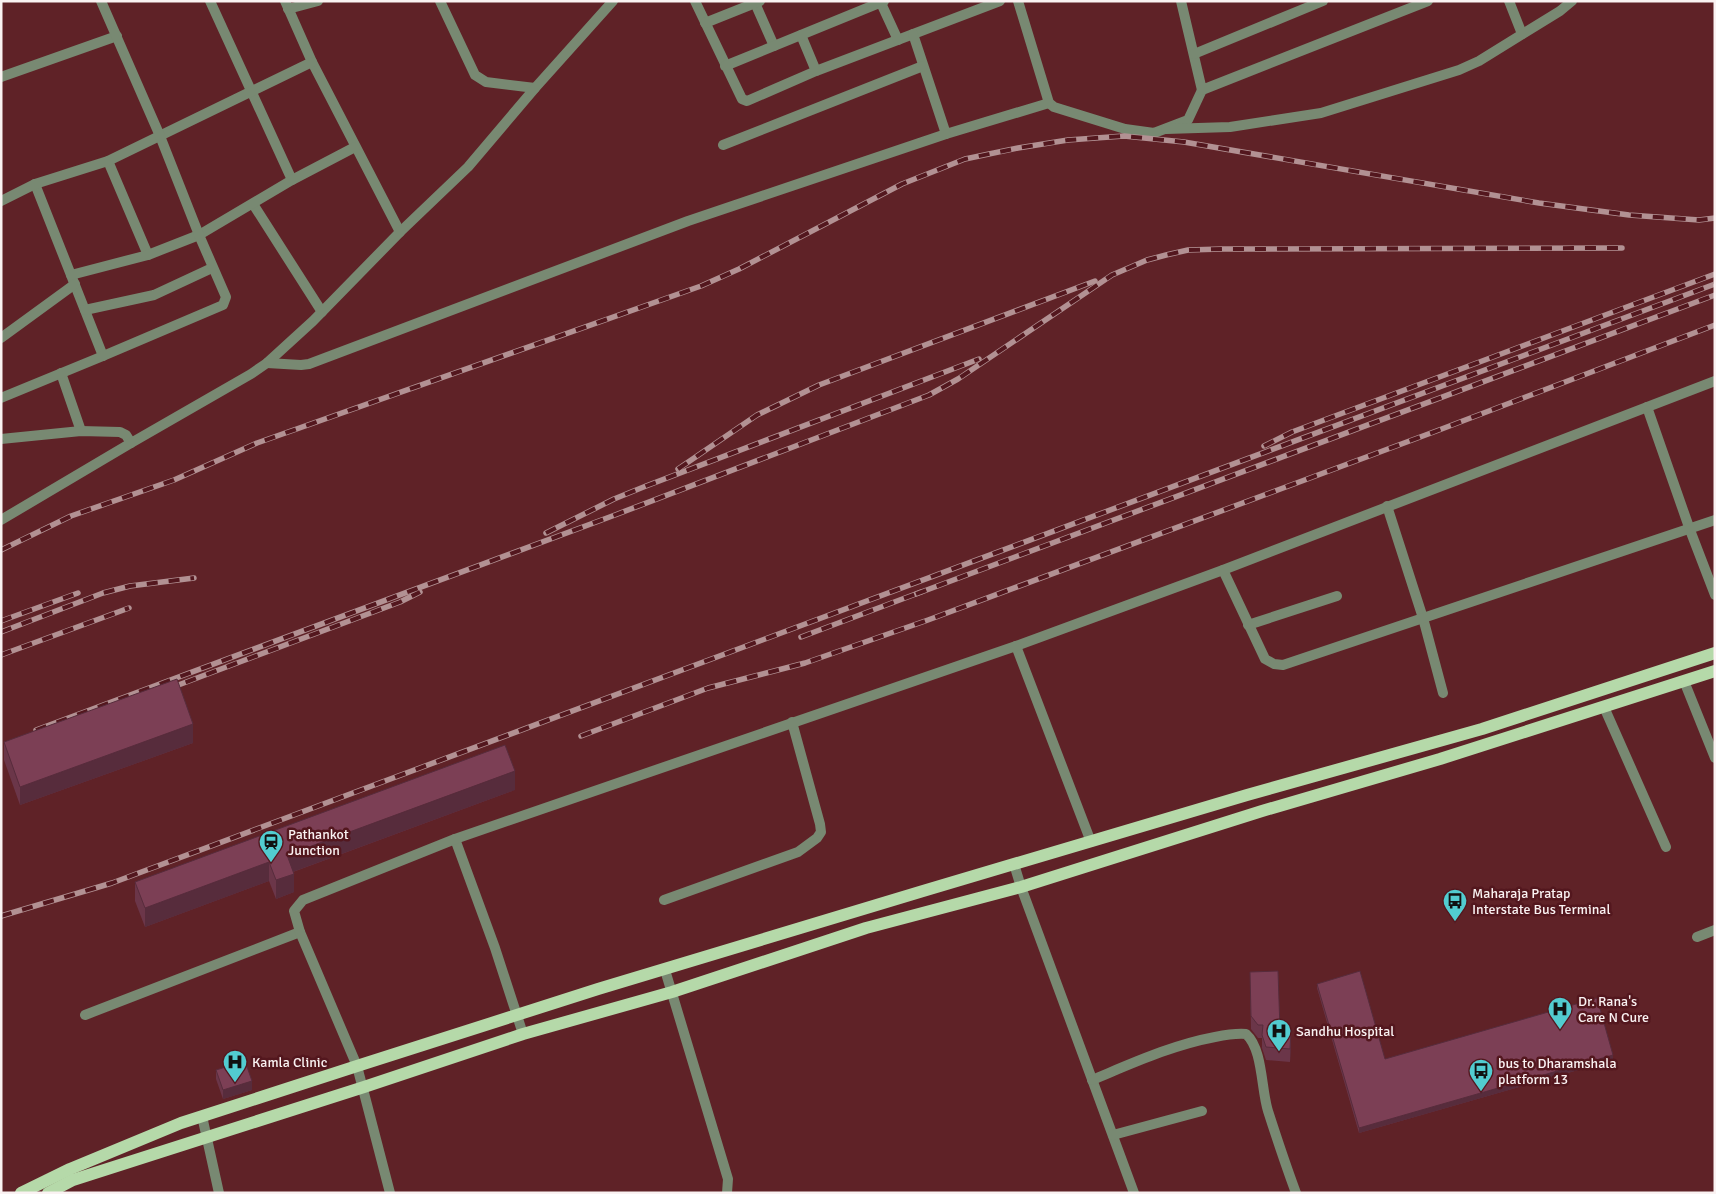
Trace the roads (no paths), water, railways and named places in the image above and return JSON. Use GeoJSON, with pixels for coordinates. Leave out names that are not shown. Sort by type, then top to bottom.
{"type":"FeatureCollection","features":[{"type":"Feature","properties":{"kind":"main road"},"geometry":{"type":"LineString","coordinates":[[21,1193],[70,1168],[181,1123],[358,1066],[1014,864],[1482,729],[1715,653]]}},
{"type":"Feature","properties":{"kind":"main road"},"geometry":{"type":"LineString","coordinates":[[48,1193],[74,1180],[523,1034],[672,992],[866,928],[1021,887],[1262,811],[1440,759],[1715,671]]}},
{"type":"Feature","properties":{"kind":"street"},"geometry":{"type":"LineString","coordinates":[[1,398],[223,305],[226,297],[198,236],[160,136],[101,1]]}},
{"type":"Feature","properties":{"kind":"street"},"geometry":{"type":"LineString","coordinates":[[210,1],[292,180]]}},
{"type":"Feature","properties":{"kind":"street"},"geometry":{"type":"LineString","coordinates":[[318,1],[286,5],[312,62],[400,232]]}},
{"type":"Feature","properties":{"kind":"street"},"geometry":{"type":"LineString","coordinates":[[440,1],[475,75],[479,79],[486,82],[535,88]]}},
{"type":"Feature","properties":{"kind":"street"},"geometry":{"type":"LineString","coordinates":[[1,520],[267,363],[322,312],[400,232],[468,167],[535,88],[613,1]]}},
{"type":"Feature","properties":{"kind":"street"},"geometry":{"type":"LineString","coordinates":[[695,1],[725,66],[744,100],[913,34],[977,5],[1000,1]]}},
{"type":"Feature","properties":{"kind":"street"},"geometry":{"type":"LineString","coordinates":[[1018,1],[1049,103],[1054,107],[1125,129],[1154,133],[1188,120],[1202,90],[1181,1]]}},
{"type":"Feature","properties":{"kind":"street"},"geometry":{"type":"LineString","coordinates":[[1194,54],[1323,1]]}},
{"type":"Feature","properties":{"kind":"street"},"geometry":{"type":"LineString","coordinates":[[1202,90],[1428,1]]}},
{"type":"Feature","properties":{"kind":"street"},"geometry":{"type":"LineString","coordinates":[[1509,1],[1522,34]]}},
{"type":"Feature","properties":{"kind":"street"},"geometry":{"type":"LineString","coordinates":[[1166,129],[1230,127],[1321,113],[1459,70],[1479,61],[1572,1]]}},
{"type":"Feature","properties":{"kind":"street"},"geometry":{"type":"LineString","coordinates":[[705,24],[758,2],[774,46]]}},
{"type":"Feature","properties":{"kind":"street"},"geometry":{"type":"LineString","coordinates":[[725,66],[882,2],[898,40]]}},
{"type":"Feature","properties":{"kind":"street"},"geometry":{"type":"LineString","coordinates":[[913,34],[946,134]]}},
{"type":"Feature","properties":{"kind":"street"},"geometry":{"type":"LineString","coordinates":[[801,35],[816,71]]}},
{"type":"Feature","properties":{"kind":"street"},"geometry":{"type":"LineString","coordinates":[[1,77],[117,36]]}},
{"type":"Feature","properties":{"kind":"street"},"geometry":{"type":"LineString","coordinates":[[1,201],[35,184],[108,161],[312,62]]}},
{"type":"Feature","properties":{"kind":"street"},"geometry":{"type":"LineString","coordinates":[[723,144],[923,66]]}},
{"type":"Feature","properties":{"kind":"street"},"geometry":{"type":"LineString","coordinates":[[267,363],[309,364],[688,221],[946,134],[1049,103]]}},
{"type":"Feature","properties":{"kind":"street"},"geometry":{"type":"LineString","coordinates":[[1,338],[73,280],[198,236],[292,180],[355,147]]}},
{"type":"Feature","properties":{"kind":"street"},"geometry":{"type":"LineString","coordinates":[[108,161],[148,255]]}},
{"type":"Feature","properties":{"kind":"street"},"geometry":{"type":"LineString","coordinates":[[35,184],[103,356]]}},
{"type":"Feature","properties":{"kind":"street"},"geometry":{"type":"LineString","coordinates":[[253,204],[322,312]]}},
{"type":"Feature","properties":{"kind":"street"},"geometry":{"type":"LineString","coordinates":[[85,310],[154,296],[212,268]]}},
{"type":"Feature","properties":{"kind":"street"},"geometry":{"type":"LineString","coordinates":[[61,374],[82,431]]}},
{"type":"Feature","properties":{"kind":"street"},"geometry":{"type":"LineString","coordinates":[[390,1193],[358,1066],[300,932],[294,910],[302,900],[455,839],[1016,646],[1223,570],[1715,381]]}},
{"type":"Feature","properties":{"kind":"street"},"geometry":{"type":"LineString","coordinates":[[1648,407],[1690,530],[1715,595]]}},
{"type":"Feature","properties":{"kind":"street"},"geometry":{"type":"LineString","coordinates":[[1,439],[82,431],[120,432],[126,435],[131,443]]}},
{"type":"Feature","properties":{"kind":"street"},"geometry":{"type":"LineString","coordinates":[[1387,506],[1423,618],[1444,693]]}},
{"type":"Feature","properties":{"kind":"street"},"geometry":{"type":"LineString","coordinates":[[1223,570],[1265,659],[1274,664],[1283,664],[1690,530],[1715,520]]}},
{"type":"Feature","properties":{"kind":"street"},"geometry":{"type":"LineString","coordinates":[[1248,625],[1337,596]]}},
{"type":"Feature","properties":{"kind":"street"},"geometry":{"type":"LineString","coordinates":[[1016,646],[1091,842]]}},
{"type":"Feature","properties":{"kind":"street"},"geometry":{"type":"LineString","coordinates":[[1684,681],[1715,758]]}},
{"type":"Feature","properties":{"kind":"street"},"geometry":{"type":"LineString","coordinates":[[1604,707],[1666,847]]}},
{"type":"Feature","properties":{"kind":"street"},"geometry":{"type":"LineString","coordinates":[[664,900],[798,852],[817,838],[821,832],[820,824],[792,722]]}},
{"type":"Feature","properties":{"kind":"street"},"geometry":{"type":"LineString","coordinates":[[455,839],[523,1034]]}},
{"type":"Feature","properties":{"kind":"street"},"geometry":{"type":"LineString","coordinates":[[1014,864],[1134,1193]]}},
{"type":"Feature","properties":{"kind":"street"},"geometry":{"type":"LineString","coordinates":[[1698,937],[1715,930]]}},
{"type":"Feature","properties":{"kind":"street"},"geometry":{"type":"LineString","coordinates":[[85,1015],[300,932]]}},
{"type":"Feature","properties":{"kind":"street"},"geometry":{"type":"LineString","coordinates":[[665,970],[728,1178],[727,1193]]}},
{"type":"Feature","properties":{"kind":"street"},"geometry":{"type":"LineString","coordinates":[[1092,1080],[1163,1050],[1192,1042],[1234,1034],[1246,1034],[1250,1037],[1256,1050],[1267,1109],[1296,1193]]}},
{"type":"Feature","properties":{"kind":"street"},"geometry":{"type":"LineString","coordinates":[[1113,1135],[1202,1111]]}},
{"type":"Feature","properties":{"kind":"street"},"geometry":{"type":"LineString","coordinates":[[202,1116],[219,1193]]}},
{"type":"Feature","properties":{"kind":"railway"},"geometry":{"type":"LineString","coordinates":[[1,550],[71,516],[174,480],[257,443],[701,286],[739,269],[902,184],[965,159],[1018,148],[1068,140],[1124,136],[1184,142],[1539,203],[1629,215],[1699,220],[1715,218]]}},
{"type":"Feature","properties":{"kind":"railway"},"geometry":{"type":"LineString","coordinates":[[36,730],[615,515],[929,395],[958,379],[1112,275],[1147,260],[1188,250],[1222,249],[1622,248]]}},
{"type":"Feature","properties":{"kind":"railway"},"geometry":{"type":"LineString","coordinates":[[1264,446],[1292,432],[1715,274]]}},
{"type":"Feature","properties":{"kind":"railway"},"geometry":{"type":"LineString","coordinates":[[678,469],[757,415],[819,385],[1095,281]]}},
{"type":"Feature","properties":{"kind":"railway"},"geometry":{"type":"LineString","coordinates":[[1,916],[112,883],[1715,284]]}},
{"type":"Feature","properties":{"kind":"railway"},"geometry":{"type":"LineString","coordinates":[[916,594],[1715,295]]}},
{"type":"Feature","properties":{"kind":"railway"},"geometry":{"type":"LineString","coordinates":[[581,736],[708,688],[805,663],[928,620],[1715,325]]}},
{"type":"Feature","properties":{"kind":"railway"},"geometry":{"type":"LineString","coordinates":[[546,533],[614,499],[646,486],[979,359]]}},
{"type":"Feature","properties":{"kind":"railway"},"geometry":{"type":"LineString","coordinates":[[1,632],[103,593],[130,586],[194,578]]}},
{"type":"Feature","properties":{"kind":"railway"},"geometry":{"type":"LineString","coordinates":[[165,690],[400,602],[420,592]]}},
{"type":"Feature","properties":{"kind":"railway"},"geometry":{"type":"LineString","coordinates":[[801,637],[921,592]]}},
{"type":"Feature","properties":{"kind":"railway"},"geometry":{"type":"LineString","coordinates":[[1,621],[78,593]]}},
{"type":"Feature","properties":{"kind":"railway"},"geometry":{"type":"LineString","coordinates":[[1,655],[129,608]]}},
{"type":"Feature","properties":{"kind":"place","name":"Pathankot Junction"},"geometry":{"type":"Point","coordinates":[271,863]}},
{"type":"Feature","properties":{"kind":"place","name":"Maharaja Pratap Interstate Bus Terminal"},"geometry":{"type":"Point","coordinates":[1455,922]}},
{"type":"Feature","properties":{"kind":"place","name":"Dr. Rana's Care N Cure"},"geometry":{"type":"Point","coordinates":[1560,1030]}},
{"type":"Feature","properties":{"kind":"place","name":"Sandhu Hospital"},"geometry":{"type":"Point","coordinates":[1279,1052]}},
{"type":"Feature","properties":{"kind":"place","name":"Kamla Clinic"},"geometry":{"type":"Point","coordinates":[235,1083]}},
{"type":"Feature","properties":{"kind":"place","name":"bus to Dharamshala platform 13"},"geometry":{"type":"Point","coordinates":[1481,1092]}}]}
